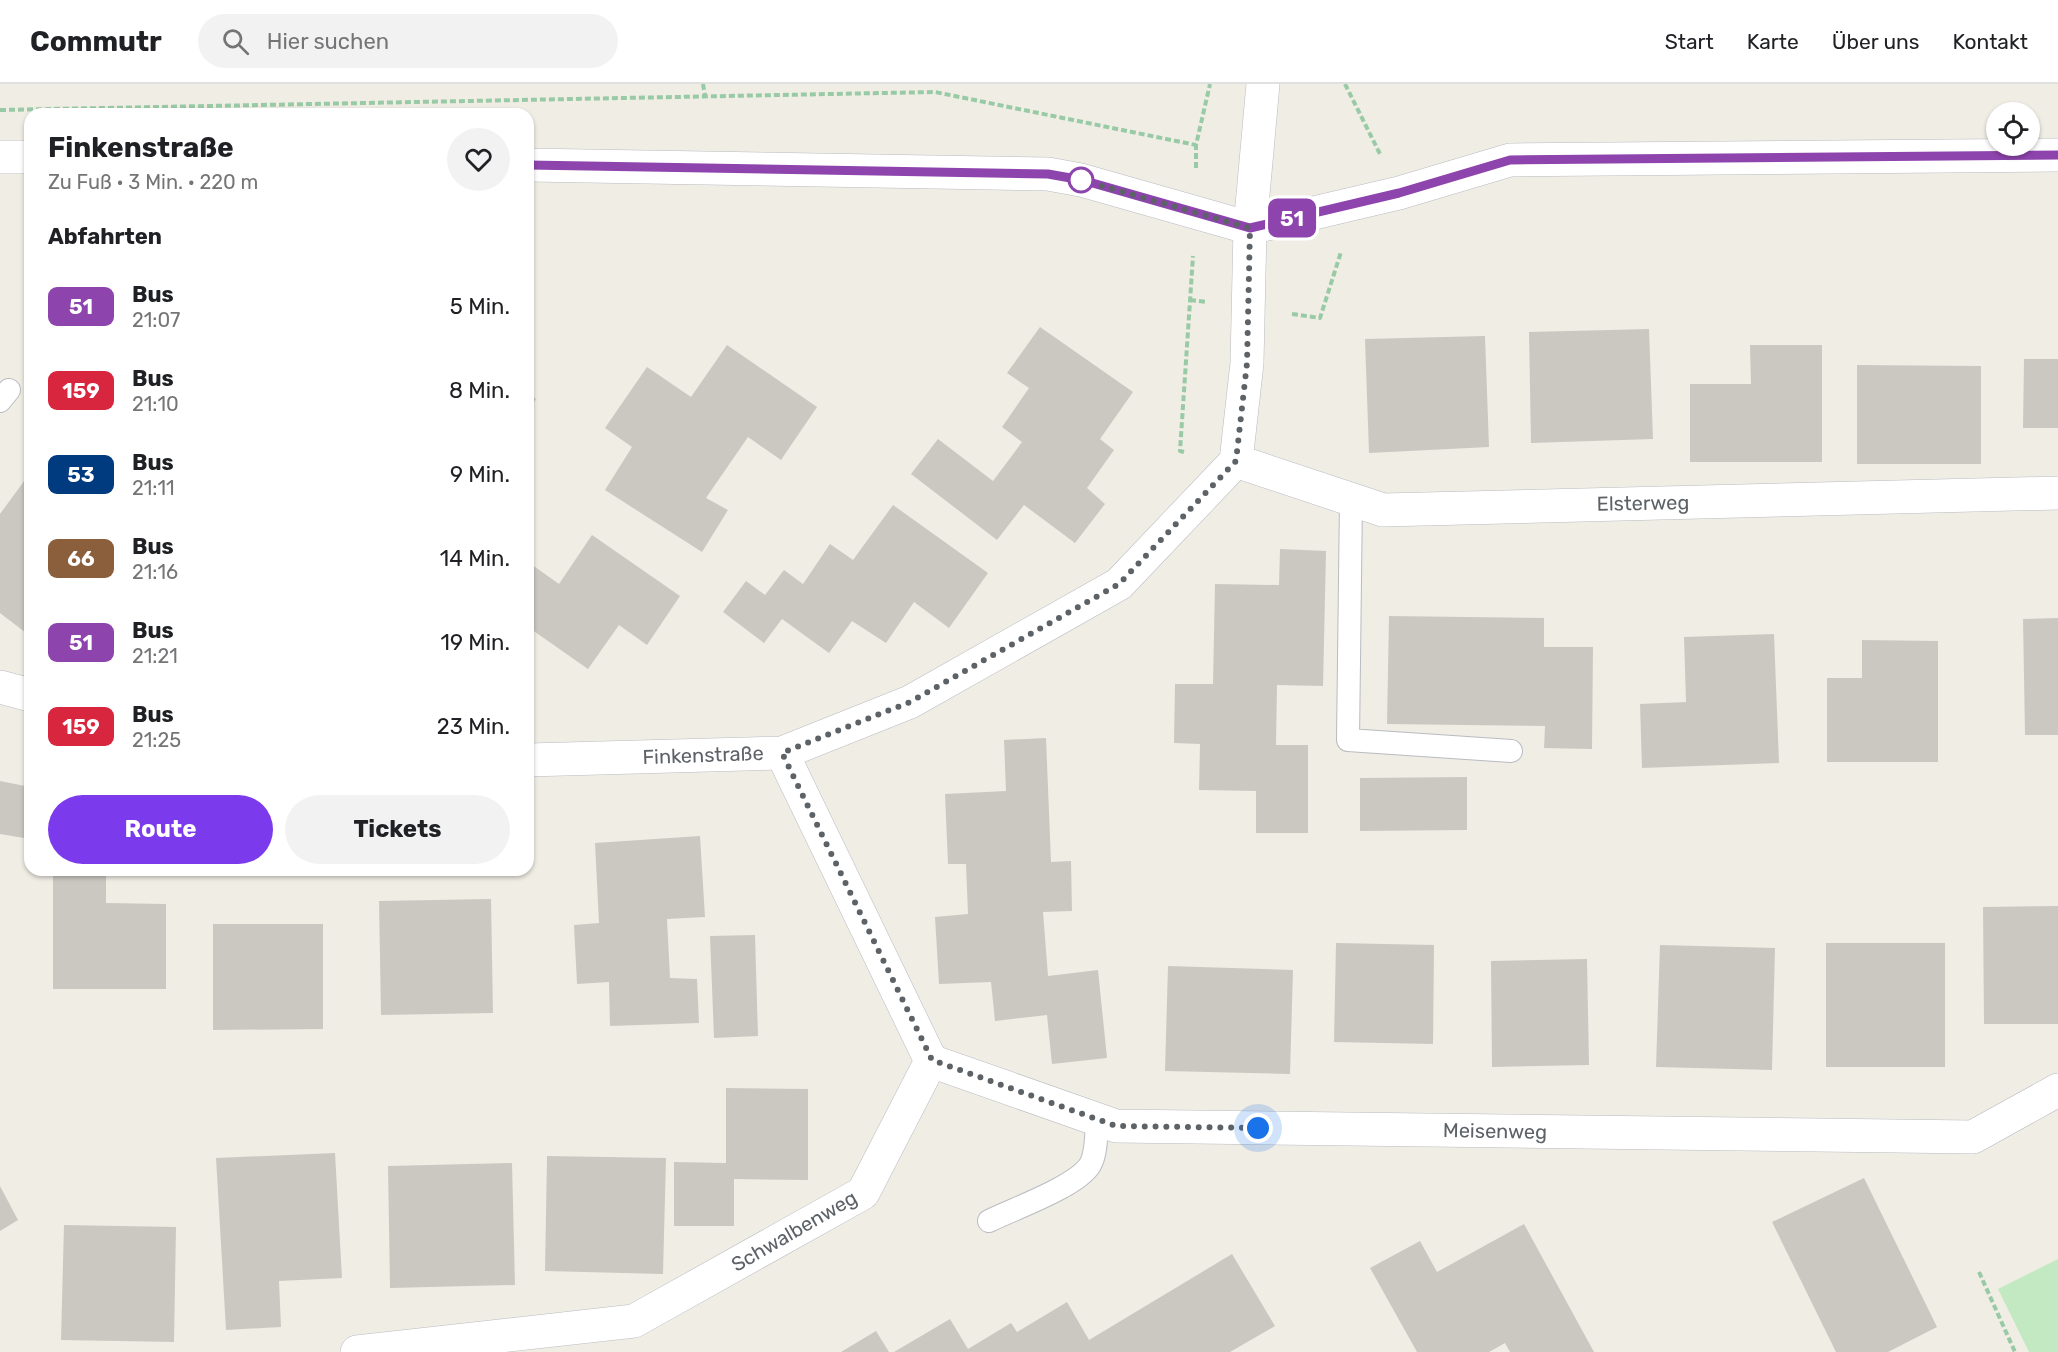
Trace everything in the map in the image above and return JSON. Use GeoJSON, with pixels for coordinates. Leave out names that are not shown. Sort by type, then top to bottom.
{"type":"FeatureCollection","features":[{"type":"Feature","properties":{"kind":"street"},"geometry":{"type":"LineString","coordinates":[[1236,461],[1247,363],[1250,228],[1263,84]]}},
{"type":"Feature","properties":{"kind":"street"},"geometry":{"type":"LineString","coordinates":[[534,165],[1048,174],[1082,180],[1194,214],[1250,228],[1399,193],[1510,160],[2058,155]]}},
{"type":"Feature","properties":{"kind":"street"},"geometry":{"type":"LineString","coordinates":[[0,157],[24,157]]}},
{"type":"Feature","properties":{"kind":"street","name":"Elsterweg"},"geometry":{"type":"LineString","coordinates":[[1236,461],[1383,510],[2058,493]]}},
{"type":"Feature","properties":{"kind":"street","name":"Finkenstraße"},"geometry":{"type":"LineString","coordinates":[[534,760],[782,753],[910,702],[1119,584],[1236,461]]}},
{"type":"Feature","properties":{"kind":"street"},"geometry":{"type":"LineString","coordinates":[[0,687],[24,693]]}},
{"type":"Feature","properties":{"kind":"street"},"geometry":{"type":"LineString","coordinates":[[782,753],[932,1060]]}},
{"type":"Feature","properties":{"kind":"street","name":"Meisenweg"},"geometry":{"type":"LineString","coordinates":[[932,1060],[1116,1126],[1973,1137],[2058,1090]]}},
{"type":"Feature","properties":{"kind":"street","name":"Schwalbenweg"},"geometry":{"type":"LineString","coordinates":[[357,1352],[633,1322],[863,1193],[932,1060]]}},
{"type":"Feature","properties":{"kind":"lane"},"geometry":{"type":"LineString","coordinates":[[1351,499],[1348,740],[1511,751]]}},
{"type":"Feature","properties":{"kind":"lane"},"geometry":{"type":"LineString","coordinates":[[989,1221],[1033,1202],[1078,1176],[1090,1165],[1097,1120]]}},
{"type":"Feature","properties":{"kind":"path"},"geometry":{"type":"LineString","coordinates":[[703,84],[705,96]]}},
{"type":"Feature","properties":{"kind":"path"},"geometry":{"type":"LineString","coordinates":[[1210,84],[1196,145],[1180,451],[1236,461]]}},
{"type":"Feature","properties":{"kind":"path"},"geometry":{"type":"LineString","coordinates":[[101,108],[935,92],[1196,145]]}},
{"type":"Feature","properties":{"kind":"path"},"geometry":{"type":"LineString","coordinates":[[0,110],[24,110]]}},
{"type":"Feature","properties":{"kind":"path"},"geometry":{"type":"LineString","coordinates":[[1979,1272],[2015,1352]]}},
{"type":"Feature","properties":{"kind":"green space"},"geometry":{"type":"Polygon","coordinates":[[[2058,1259],[2058,1352],[2029,1352],[1998,1289],[2058,1259]]]}},
{"type":"Feature","properties":{"kind":"building"},"geometry":{"type":"Polygon","coordinates":[[[1040,327],[1133,392],[1100,439],[1114,450],[1087,488],[1105,504],[1075,543],[1024,505],[997,540],[911,474],[938,439],[993,481],[1022,442],[1002,427],[1029,388],[1007,373],[1040,327]]]}},
{"type":"Feature","properties":{"kind":"building"},"geometry":{"type":"Polygon","coordinates":[[[1649,329],[1653,439],[1531,443],[1529,332],[1649,329]]]}},
{"type":"Feature","properties":{"kind":"building"},"geometry":{"type":"Polygon","coordinates":[[[1485,336],[1489,447],[1369,453],[1365,339],[1485,336]]]}},
{"type":"Feature","properties":{"kind":"building"},"geometry":{"type":"Polygon","coordinates":[[[727,345],[817,407],[781,460],[748,437],[706,498],[728,510],[702,552],[605,490],[632,447],[605,428],[647,367],[691,397],[727,345]]]}},
{"type":"Feature","properties":{"kind":"building"},"geometry":{"type":"Polygon","coordinates":[[[1750,345],[1822,345],[1822,462],[1690,462],[1690,384],[1751,384],[1750,345]]]}},
{"type":"Feature","properties":{"kind":"building"},"geometry":{"type":"Polygon","coordinates":[[[2024,359],[2058,359],[2058,428],[2023,428],[2024,359]]]}},
{"type":"Feature","properties":{"kind":"building"},"geometry":{"type":"Polygon","coordinates":[[[1857,365],[1981,366],[1981,464],[1857,464],[1857,365]]]}},
{"type":"Feature","properties":{"kind":"building"},"geometry":{"type":"Polygon","coordinates":[[[24,481],[24,631],[0,613],[0,514],[24,481]]]}},
{"type":"Feature","properties":{"kind":"building"},"geometry":{"type":"Polygon","coordinates":[[[893,505],[988,573],[949,628],[914,602],[886,643],[852,621],[829,653],[782,619],[764,643],[723,612],[746,581],[765,595],[784,570],[803,584],[830,544],[853,560],[893,505]]]}},
{"type":"Feature","properties":{"kind":"building"},"geometry":{"type":"Polygon","coordinates":[[[592,535],[680,596],[647,645],[619,625],[588,669],[534,631],[534,566],[559,584],[592,535]]]}},
{"type":"Feature","properties":{"kind":"building"},"geometry":{"type":"Polygon","coordinates":[[[1280,549],[1326,551],[1323,686],[1277,685],[1276,745],[1308,745],[1308,833],[1256,833],[1256,791],[1199,790],[1200,744],[1174,743],[1175,684],[1213,684],[1215,584],[1279,585],[1280,549]]]}},
{"type":"Feature","properties":{"kind":"building"},"geometry":{"type":"Polygon","coordinates":[[[1389,616],[1544,618],[1544,647],[1593,647],[1592,749],[1544,748],[1545,726],[1387,724],[1389,616]]]}},
{"type":"Feature","properties":{"kind":"building"},"geometry":{"type":"Polygon","coordinates":[[[2058,618],[2058,735],[2025,735],[2023,619],[2058,618]]]}},
{"type":"Feature","properties":{"kind":"building"},"geometry":{"type":"Polygon","coordinates":[[[1774,634],[1779,763],[1642,768],[1640,704],[1686,702],[1684,637],[1774,634]]]}},
{"type":"Feature","properties":{"kind":"building"},"geometry":{"type":"Polygon","coordinates":[[[1862,640],[1938,641],[1938,762],[1827,762],[1827,678],[1862,678],[1862,640]]]}},
{"type":"Feature","properties":{"kind":"building"},"geometry":{"type":"Polygon","coordinates":[[[1046,738],[1051,862],[1071,861],[1072,911],[1043,912],[1048,976],[1098,970],[1107,1058],[1052,1064],[1047,1015],[995,1021],[991,982],[939,984],[935,917],[968,914],[966,864],[948,864],[945,794],[1006,791],[1004,740],[1046,738]]]}},
{"type":"Feature","properties":{"kind":"building"},"geometry":{"type":"Polygon","coordinates":[[[1467,777],[1467,830],[1360,831],[1360,778],[1467,777]]]}},
{"type":"Feature","properties":{"kind":"building"},"geometry":{"type":"Polygon","coordinates":[[[0,781],[24,786],[24,838],[0,834],[0,781]]]}},
{"type":"Feature","properties":{"kind":"building"},"geometry":{"type":"Polygon","coordinates":[[[700,836],[705,917],[667,919],[670,978],[697,979],[699,1023],[610,1026],[609,982],[577,984],[574,925],[599,923],[595,843],[700,836]]]}},
{"type":"Feature","properties":{"kind":"building"},"geometry":{"type":"Polygon","coordinates":[[[53,876],[106,876],[106,903],[166,904],[166,989],[53,989],[53,876]]]}},
{"type":"Feature","properties":{"kind":"building"},"geometry":{"type":"Polygon","coordinates":[[[491,899],[493,1013],[381,1015],[379,901],[491,899]]]}},
{"type":"Feature","properties":{"kind":"building"},"geometry":{"type":"Polygon","coordinates":[[[2058,906],[2058,1024],[1984,1024],[1983,907],[2058,906]]]}},
{"type":"Feature","properties":{"kind":"building"},"geometry":{"type":"Polygon","coordinates":[[[213,924],[323,924],[323,1029],[213,1030],[213,924]]]}},
{"type":"Feature","properties":{"kind":"building"},"geometry":{"type":"Polygon","coordinates":[[[755,935],[758,1036],[714,1038],[710,936],[755,935]]]}},
{"type":"Feature","properties":{"kind":"building"},"geometry":{"type":"Polygon","coordinates":[[[1336,943],[1434,945],[1433,1044],[1334,1042],[1336,943]]]}},
{"type":"Feature","properties":{"kind":"building"},"geometry":{"type":"Polygon","coordinates":[[[1826,943],[1945,943],[1945,1067],[1826,1067],[1826,943]]]}},
{"type":"Feature","properties":{"kind":"building"},"geometry":{"type":"Polygon","coordinates":[[[1660,945],[1775,948],[1772,1070],[1656,1067],[1660,945]]]}},
{"type":"Feature","properties":{"kind":"building"},"geometry":{"type":"Polygon","coordinates":[[[1587,959],[1589,1065],[1492,1067],[1491,961],[1587,959]]]}},
{"type":"Feature","properties":{"kind":"building"},"geometry":{"type":"Polygon","coordinates":[[[1168,966],[1293,970],[1290,1074],[1165,1071],[1168,966]]]}},
{"type":"Feature","properties":{"kind":"building"},"geometry":{"type":"Polygon","coordinates":[[[726,1088],[808,1089],[808,1180],[734,1179],[734,1226],[674,1226],[674,1162],[726,1163],[726,1088]]]}},
{"type":"Feature","properties":{"kind":"building"},"geometry":{"type":"Polygon","coordinates":[[[335,1153],[342,1278],[279,1281],[281,1327],[226,1330],[216,1158],[335,1153]]]}},
{"type":"Feature","properties":{"kind":"building"},"geometry":{"type":"Polygon","coordinates":[[[547,1156],[666,1158],[663,1274],[545,1271],[547,1156]]]}},
{"type":"Feature","properties":{"kind":"building"},"geometry":{"type":"Polygon","coordinates":[[[512,1163],[515,1285],[390,1288],[388,1166],[512,1163]]]}},
{"type":"Feature","properties":{"kind":"building"},"geometry":{"type":"Polygon","coordinates":[[[1864,1178],[1937,1327],[1888,1352],[1836,1352],[1772,1222],[1864,1178]]]}},
{"type":"Feature","properties":{"kind":"building"},"geometry":{"type":"Polygon","coordinates":[[[0,1186],[18,1220],[0,1231],[0,1186]]]}},
{"type":"Feature","properties":{"kind":"building"},"geometry":{"type":"Polygon","coordinates":[[[1524,1224],[1594,1352],[1510,1352],[1505,1343],[1489,1352],[1417,1352],[1370,1268],[1420,1241],[1437,1272],[1524,1224]]]}},
{"type":"Feature","properties":{"kind":"building"},"geometry":{"type":"Polygon","coordinates":[[[64,1225],[176,1227],[174,1342],[61,1340],[64,1225]]]}},
{"type":"Feature","properties":{"kind":"building"},"geometry":{"type":"Polygon","coordinates":[[[1232,1254],[1275,1326],[1230,1352],[894,1352],[950,1319],[968,1349],[1011,1323],[1017,1332],[1067,1302],[1089,1340],[1232,1254]]]}},
{"type":"Feature","properties":{"kind":"building"},"geometry":{"type":"Polygon","coordinates":[[[876,1331],[889,1352],[841,1352],[876,1331]]]}},
{"type":"Feature","properties":{"kind":"bus line","name":"51"},"geometry":{"type":"LineString","coordinates":[[534,165],[1048,174],[1082,180],[1194,214],[1250,228],[1399,193],[1510,160],[2058,155]]}},
{"type":"Feature","properties":{"kind":"route"},"geometry":{"type":"LineString","coordinates":[[1081,180],[1194,214],[1250,228],[1247,363],[1236,461],[1119,584],[910,702],[782,753],[932,1060],[1116,1126],[1258,1128]]}}]}
